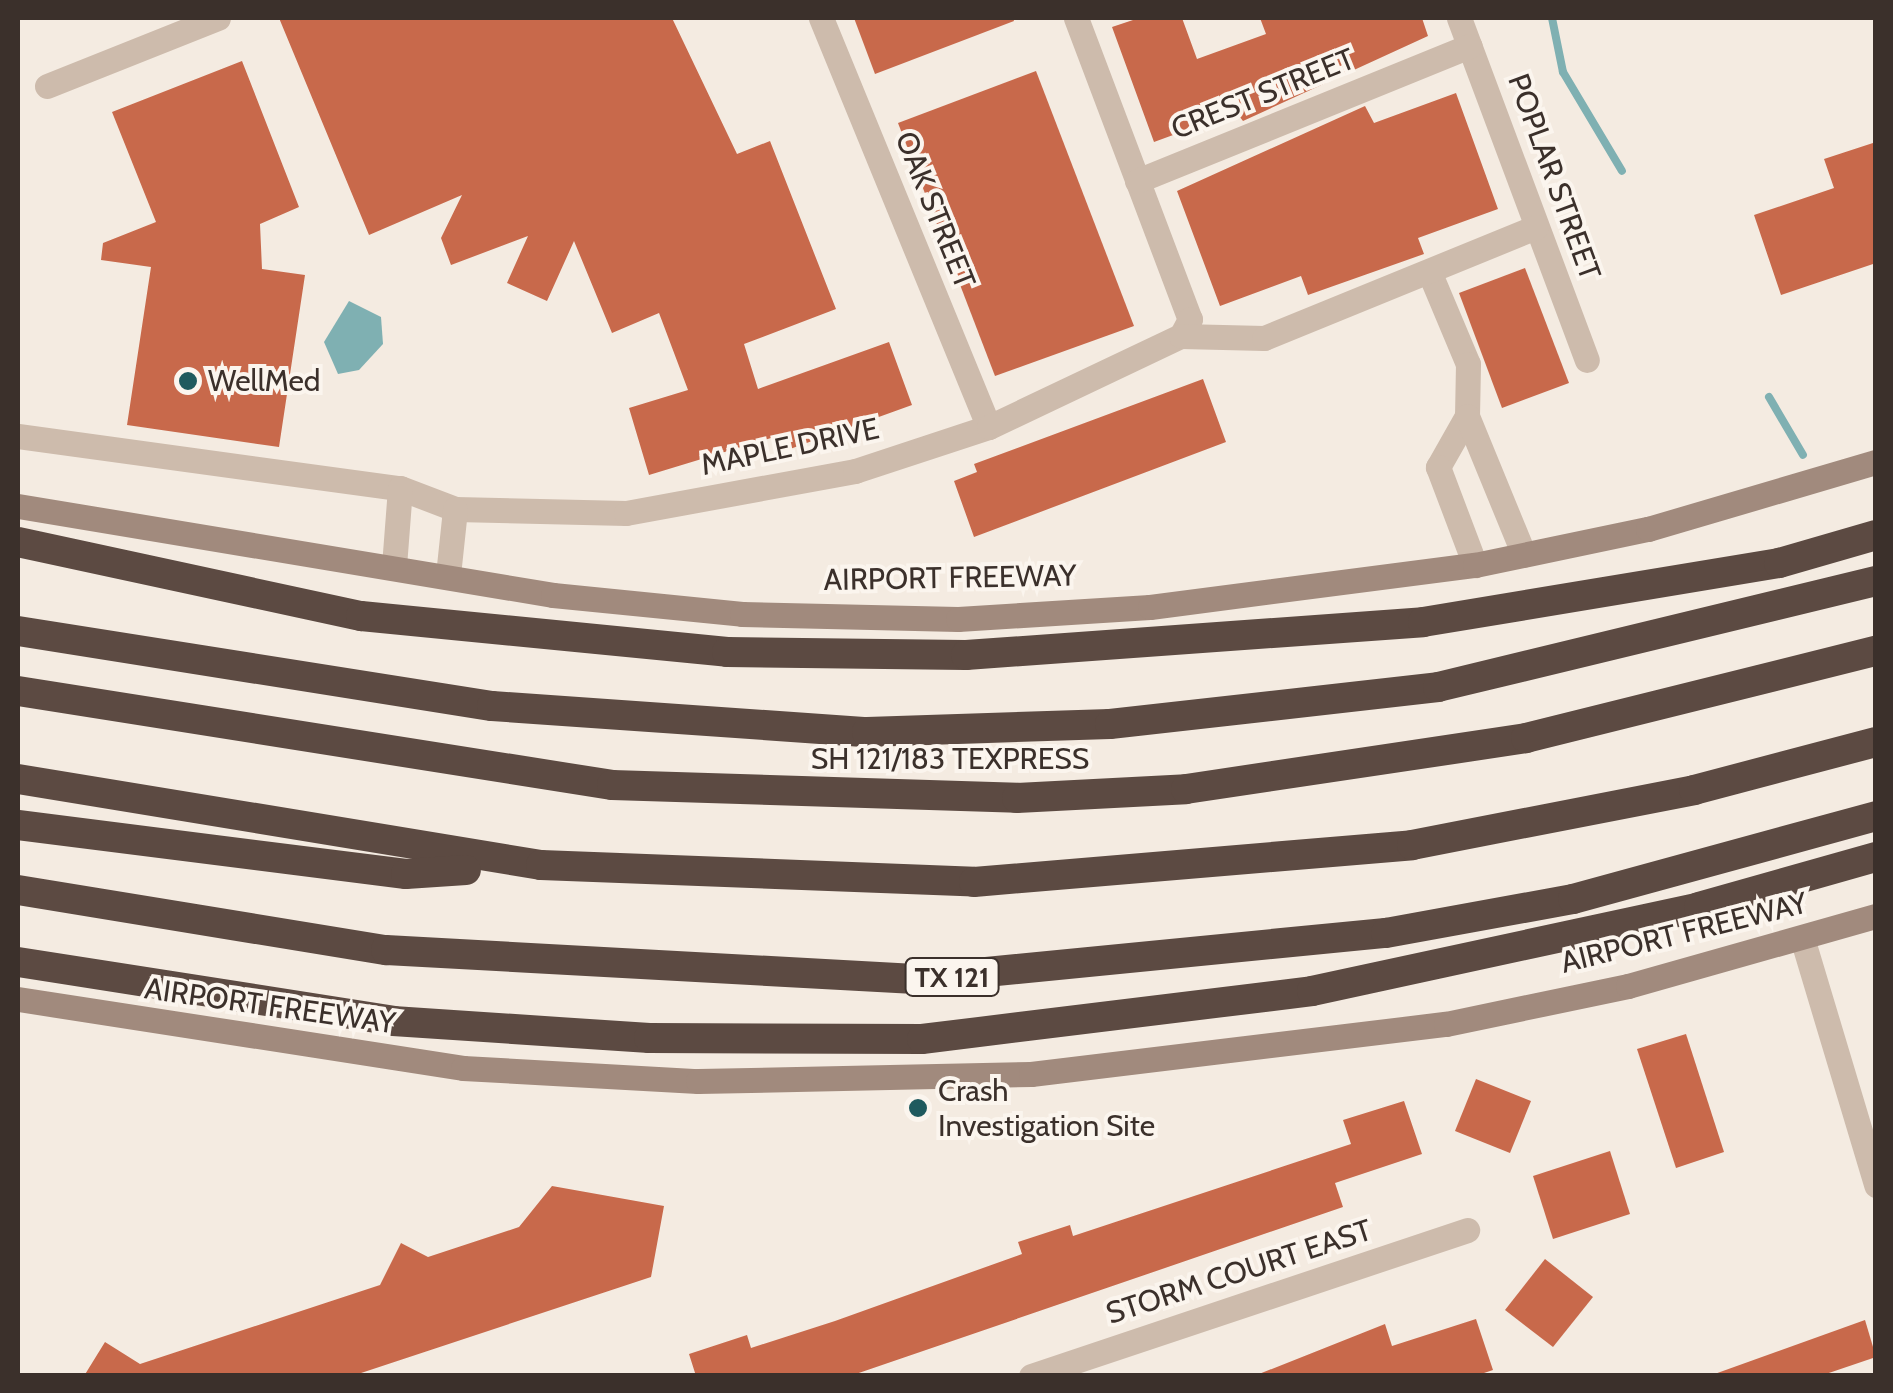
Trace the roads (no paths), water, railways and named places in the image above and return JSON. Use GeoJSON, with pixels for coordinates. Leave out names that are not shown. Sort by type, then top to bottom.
{"type":"FeatureCollection","features":[{"type":"Feature","properties":{"kind":"highway"},"geometry":{"type":"LineString","coordinates":[[18,542],[361,616],[727,652],[966,656],[1423,622],[1779,563],[1876,535]]}},
{"type":"Feature","properties":{"kind":"highway"},"geometry":{"type":"LineString","coordinates":[[18,631],[673,724],[1054,726],[1438,687],[1876,581]]}},
{"type":"Feature","properties":{"kind":"highway"},"geometry":{"type":"LineString","coordinates":[[18,609],[62,640]]}},
{"type":"Feature","properties":{"kind":"highway","name":"SH 121/183 TEXPRESS"},"geometry":{"type":"LineString","coordinates":[[18,691],[612,785],[1017,798],[1186,789],[1526,738],[1876,652]]}},
{"type":"Feature","properties":{"kind":"highway"},"geometry":{"type":"LineString","coordinates":[[18,825],[406,874],[542,865],[974,882],[1266,864],[1550,822],[1876,742]]}},
{"type":"Feature","properties":{"kind":"highway"},"geometry":{"type":"LineString","coordinates":[[18,778],[542,865]]}},
{"type":"Feature","properties":{"kind":"highway","name":"AIRPORT FREEWAY"},"geometry":{"type":"LineString","coordinates":[[18,890],[386,950],[915,979],[1386,933],[1574,899],[1876,816]]}},
{"type":"Feature","properties":{"kind":"highway"},"geometry":{"type":"LineString","coordinates":[[18,962],[393,1021],[667,1039],[922,1039],[1312,991],[1699,907],[1876,857]]}},
{"type":"Feature","properties":{"kind":"main road","name":"AIRPORT FREEWAY"},"geometry":{"type":"LineString","coordinates":[[18,506],[448,575],[742,614],[958,619],[1168,605],[1475,565],[1648,529],[1876,462]]}},
{"type":"Feature","properties":{"kind":"main road","name":"AIRPORT FREEWAY"},"geometry":{"type":"LineString","coordinates":[[18,1000],[463,1068],[698,1081],[1032,1074],[1446,1024],[1803,941],[1876,916]]}},
{"type":"Feature","properties":{"kind":"street"},"geometry":{"type":"LineString","coordinates":[[47,86],[218,18]]}},
{"type":"Feature","properties":{"kind":"street","name":"OAK STREET"},"geometry":{"type":"LineString","coordinates":[[821,18],[990,427]]}},
{"type":"Feature","properties":{"kind":"street"},"geometry":{"type":"LineString","coordinates":[[1076,18],[1190,319],[1181,336]]}},
{"type":"Feature","properties":{"kind":"street","name":"POPLAR STREET"},"geometry":{"type":"LineString","coordinates":[[1458,18],[1588,360]]}},
{"type":"Feature","properties":{"kind":"street","name":"CREST STREET"},"geometry":{"type":"LineString","coordinates":[[1137,181],[1470,46]]}},
{"type":"Feature","properties":{"kind":"street","name":"MAPLE DRIVE"},"geometry":{"type":"LineString","coordinates":[[18,436],[400,488],[456,510],[626,513],[856,471],[990,427],[1181,336],[1264,338],[1431,276],[1536,227]]}},
{"type":"Feature","properties":{"kind":"street"},"geometry":{"type":"LineString","coordinates":[[1431,276],[1468,364],[1467,416],[1524,555]]}},
{"type":"Feature","properties":{"kind":"street"},"geometry":{"type":"LineString","coordinates":[[1467,416],[1438,467],[1475,565]]}},
{"type":"Feature","properties":{"kind":"street"},"geometry":{"type":"LineString","coordinates":[[394,566],[400,488]]}},
{"type":"Feature","properties":{"kind":"street"},"geometry":{"type":"LineString","coordinates":[[448,575],[456,510]]}},
{"type":"Feature","properties":{"kind":"street"},"geometry":{"type":"LineString","coordinates":[[1803,941],[1876,1185]]}},
{"type":"Feature","properties":{"kind":"street","name":"STORM COURT EAST"},"geometry":{"type":"LineString","coordinates":[[1031,1376],[1467,1230]]}},
{"type":"Feature","properties":{"kind":"water"},"geometry":{"type":"Polygon","coordinates":[[[349,301],[381,317],[383,344],[359,370],[338,374],[324,342],[349,301]]]}},
{"type":"Feature","properties":{"kind":"waterway"},"geometry":{"type":"LineString","coordinates":[[1552,18],[1563,72],[1622,171]]}},
{"type":"Feature","properties":{"kind":"waterway"},"geometry":{"type":"LineString","coordinates":[[1769,397],[1803,455]]}},
{"type":"Feature","properties":{"kind":"place","name":"WellMed"},"geometry":{"type":"Point","coordinates":[188,381]}},
{"type":"Feature","properties":{"kind":"place","name":"Crash Investigation Site"},"geometry":{"type":"Point","coordinates":[918,1108]}}]}
